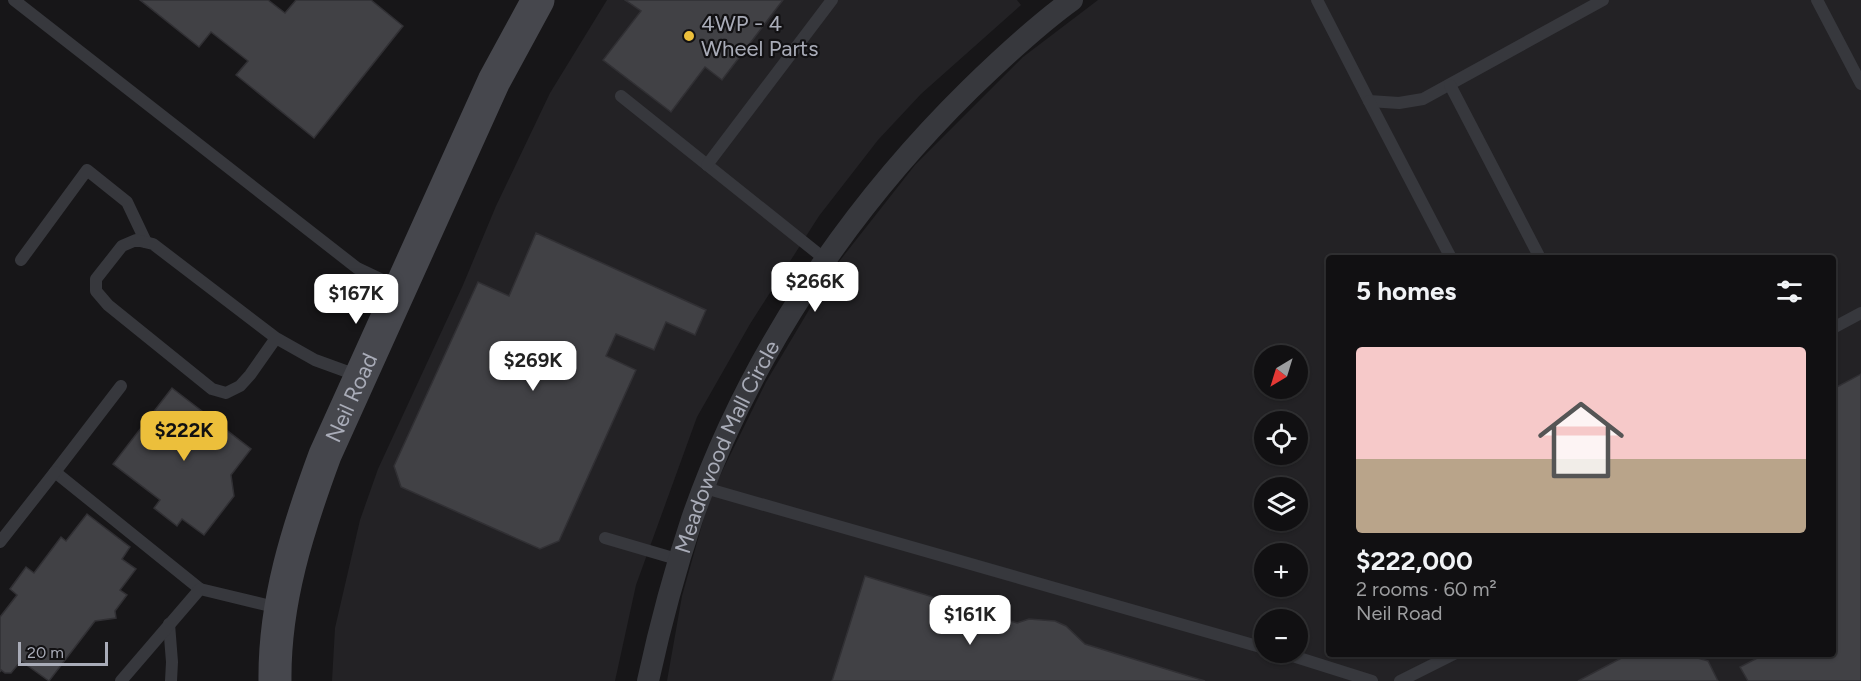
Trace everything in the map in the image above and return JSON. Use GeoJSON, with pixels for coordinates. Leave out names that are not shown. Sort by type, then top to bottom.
{"type":"FeatureCollection","features":[{"type":"Feature","properties":{"kind":"street","name":"Neil Road"},"geometry":{"type":"LineString","coordinates":[[275,681],[281,608],[291,559],[306,505],[325,455],[494,81],[538,0]]}},
{"type":"Feature","properties":{"kind":"street","name":"Meadowood Mall Circle"},"geometry":{"type":"LineString","coordinates":[[648,681],[666,604],[693,518],[728,432],[768,352],[826,260],[877,190],[936,122],[1000,59],[1072,0]]}},
{"type":"Feature","properties":{"kind":"lane"},"geometry":{"type":"LineString","coordinates":[[14,0],[357,268],[400,289]]}},
{"type":"Feature","properties":{"kind":"lane"},"geometry":{"type":"LineString","coordinates":[[707,165],[832,0]]}},
{"type":"Feature","properties":{"kind":"lane"},"geometry":{"type":"LineString","coordinates":[[1317,0],[1449,255]]}},
{"type":"Feature","properties":{"kind":"lane"},"geometry":{"type":"LineString","coordinates":[[1369,101],[1400,103],[1423,99],[1603,0]]}},
{"type":"Feature","properties":{"kind":"lane"},"geometry":{"type":"LineString","coordinates":[[1817,0],[1861,84]]}},
{"type":"Feature","properties":{"kind":"lane"},"geometry":{"type":"LineString","coordinates":[[1450,85],[1538,255]]}},
{"type":"Feature","properties":{"kind":"lane"},"geometry":{"type":"LineString","coordinates":[[621,96],[826,260]]}},
{"type":"Feature","properties":{"kind":"lane"},"geometry":{"type":"LineString","coordinates":[[21,260],[87,170],[128,202],[146,242]]}},
{"type":"Feature","properties":{"kind":"lane"},"geometry":{"type":"LineString","coordinates":[[276,338],[240,386],[226,393],[212,389],[108,305],[96,291],[96,279],[122,246],[136,240],[153,244],[276,338],[315,360],[360,377]]}},
{"type":"Feature","properties":{"kind":"lane"},"geometry":{"type":"LineString","coordinates":[[1836,326],[1861,313]]}},
{"type":"Feature","properties":{"kind":"lane"},"geometry":{"type":"LineString","coordinates":[[0,542],[121,386]]}},
{"type":"Feature","properties":{"kind":"lane"},"geometry":{"type":"LineString","coordinates":[[55,472],[200,588],[281,608]]}},
{"type":"Feature","properties":{"kind":"lane"},"geometry":{"type":"LineString","coordinates":[[705,488],[1254,645]]}},
{"type":"Feature","properties":{"kind":"lane"},"geometry":{"type":"LineString","coordinates":[[605,538],[680,560]]}},
{"type":"Feature","properties":{"kind":"lane"},"geometry":{"type":"LineString","coordinates":[[121,681],[200,588]]}},
{"type":"Feature","properties":{"kind":"lane"},"geometry":{"type":"LineString","coordinates":[[169,624],[171,681]]}},
{"type":"Feature","properties":{"kind":"lane"},"geometry":{"type":"LineString","coordinates":[[1400,681],[1448,657]]}},
{"type":"Feature","properties":{"kind":"lane"},"geometry":{"type":"LineString","coordinates":[[1308,661],[1372,681]]}},
{"type":"Feature","properties":{"kind":"shaded area"},"geometry":{"type":"Polygon","coordinates":[[[607,0],[1017,0],[1021,5],[921,94],[878,140],[819,216],[750,324],[697,417],[636,585],[615,681],[332,681],[335,628],[360,520],[378,469],[463,285],[496,206],[550,93],[607,0]]]}},
{"type":"Feature","properties":{"kind":"shaded area"},"geometry":{"type":"Polygon","coordinates":[[[1098,0],[1861,0],[1861,681],[667,681],[682,596],[710,496],[766,382],[834,268],[915,165],[1023,57],[1098,0]]]}},
{"type":"Feature","properties":{"kind":"building"},"geometry":{"type":"Polygon","coordinates":[[[140,0],[268,0],[285,13],[296,0],[371,0],[403,26],[314,138],[236,75],[248,61],[211,32],[199,47],[140,0]]]}},
{"type":"Feature","properties":{"kind":"building","name":"4WP - 4 Wheel Parts"},"geometry":{"type":"Polygon","coordinates":[[[625,0],[783,0],[722,80],[705,67],[671,112],[603,60],[641,11],[625,0]]]}},
{"type":"Feature","properties":{"kind":"building"},"geometry":{"type":"Polygon","coordinates":[[[536,233],[706,310],[695,335],[666,322],[654,350],[616,334],[606,356],[636,370],[559,541],[540,549],[401,487],[394,466],[478,282],[509,296],[536,233]]]}},
{"type":"Feature","properties":{"kind":"building"},"geometry":{"type":"Polygon","coordinates":[[[1861,374],[1861,681],[1748,681],[1740,667],[1759,657],[1836,657],[1836,387],[1861,374]]]}},
{"type":"Feature","properties":{"kind":"building"},"geometry":{"type":"Polygon","coordinates":[[[172,388],[251,449],[231,475],[234,496],[204,535],[182,519],[177,526],[154,508],[160,500],[113,464],[172,388]]]}},
{"type":"Feature","properties":{"kind":"building"},"geometry":{"type":"Polygon","coordinates":[[[87,514],[130,547],[122,559],[136,569],[120,590],[127,595],[115,611],[116,618],[95,621],[49,681],[21,661],[11,673],[1,670],[0,672],[0,617],[17,595],[10,589],[26,567],[34,573],[61,537],[66,541],[87,514]]]}},
{"type":"Feature","properties":{"kind":"building"},"geometry":{"type":"Polygon","coordinates":[[[865,576],[1017,623],[1029,619],[1055,621],[1066,626],[1085,644],[1205,681],[832,681],[865,576]]]}},
{"type":"Feature","properties":{"kind":"building"},"geometry":{"type":"Polygon","coordinates":[[[1623,657],[1694,657],[1708,661],[1718,681],[1578,681],[1623,657]]]}},
{"type":"Feature","properties":{"kind":"place","name":"4WP - 4 Wheel Parts"},"geometry":{"type":"Point","coordinates":[689,36]}}]}
